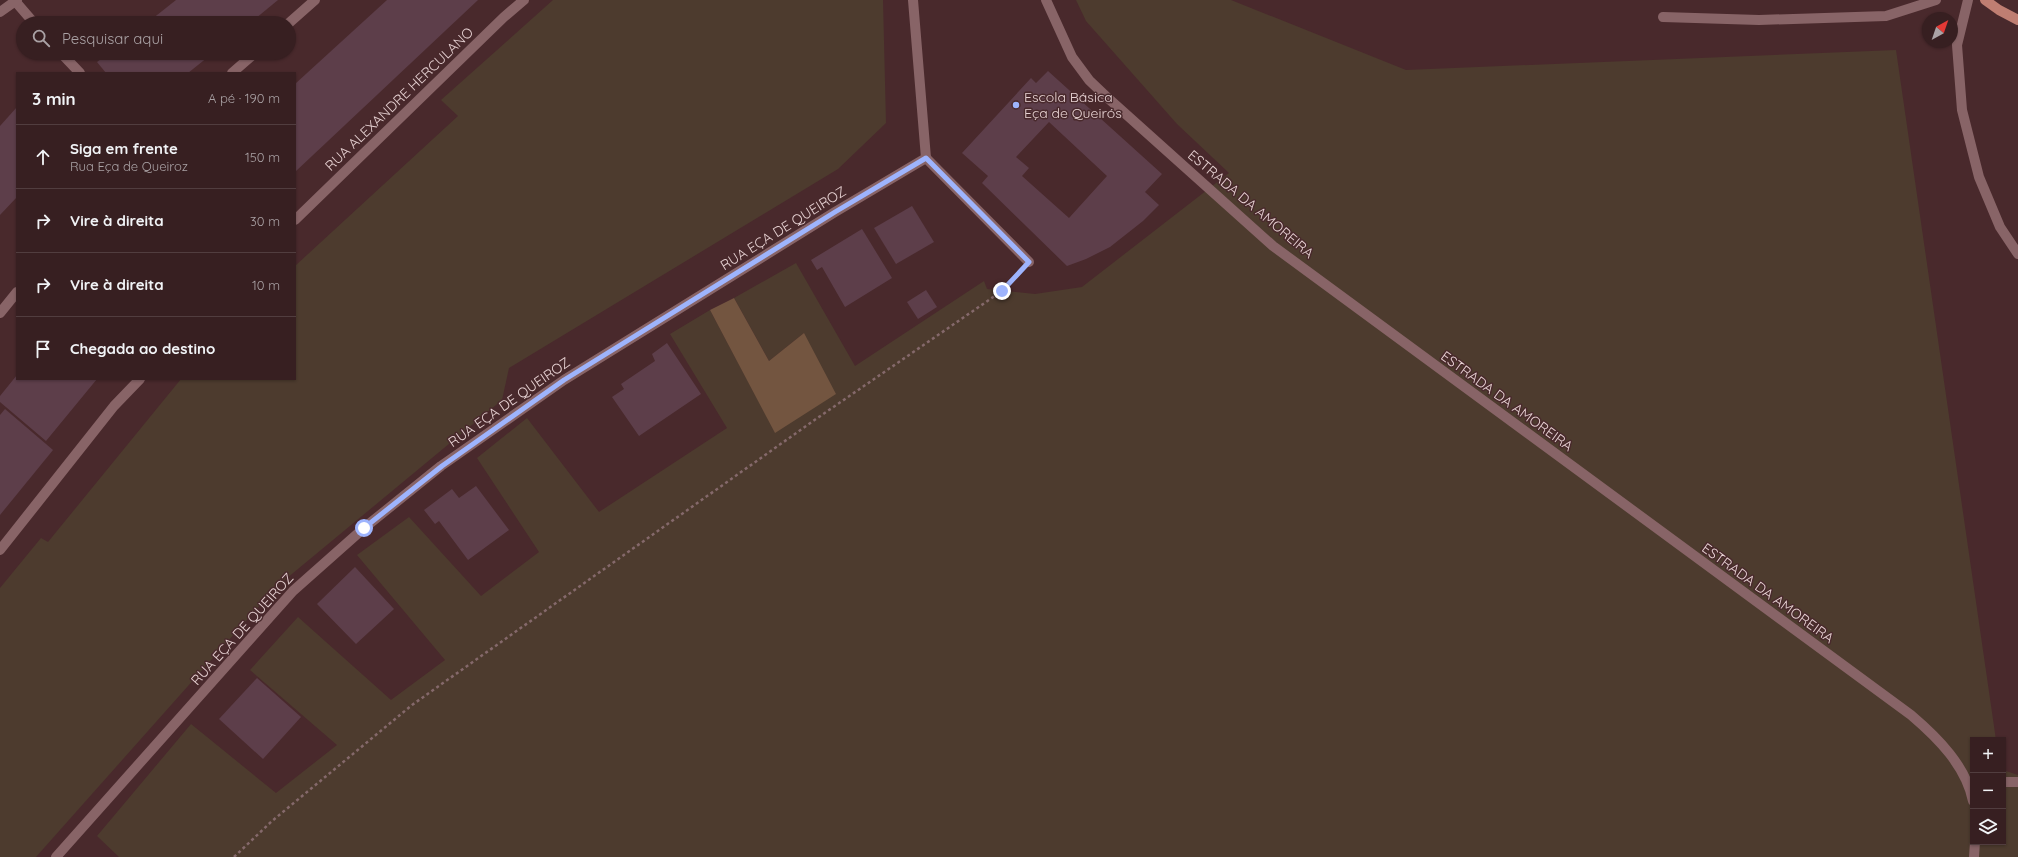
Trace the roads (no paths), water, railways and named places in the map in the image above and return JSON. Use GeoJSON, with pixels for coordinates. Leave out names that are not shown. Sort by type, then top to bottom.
{"type":"FeatureCollection","features":[{"type":"Feature","properties":{"kind":"main road"},"geometry":{"type":"LineString","coordinates":[[1985,0],[1999,10],[2018,20]]}},
{"type":"Feature","properties":{"kind":"street"},"geometry":{"type":"LineString","coordinates":[[296,17],[315,0]]}},
{"type":"Feature","properties":{"kind":"street","name":"RUA ALEXANDRE HERCULANO"},"geometry":{"type":"LineString","coordinates":[[296,219],[504,16],[524,0]]}},
{"type":"Feature","properties":{"kind":"street"},"geometry":{"type":"LineString","coordinates":[[914,0],[926,158],[1029,262]]}},
{"type":"Feature","properties":{"kind":"street","name":"ESTRADA DA AMOREIRA"},"geometry":{"type":"LineString","coordinates":[[1046,0],[1065,44],[1089,80],[1273,246],[1911,716],[1943,746],[1970,785]]}},
{"type":"Feature","properties":{"kind":"street"},"geometry":{"type":"LineString","coordinates":[[1663,17],[1759,20],[1886,16],[1936,0]]}},
{"type":"Feature","properties":{"kind":"street"},"geometry":{"type":"LineString","coordinates":[[1968,0],[1957,45],[1962,110],[1979,178],[2000,227],[2018,254]]}},
{"type":"Feature","properties":{"kind":"street"},"geometry":{"type":"LineString","coordinates":[[0,12],[16,1],[28,16]]}},
{"type":"Feature","properties":{"kind":"street"},"geometry":{"type":"LineString","coordinates":[[68,60],[79,72]]}},
{"type":"Feature","properties":{"kind":"street"},"geometry":{"type":"LineString","coordinates":[[233,72],[247,60]]}},
{"type":"Feature","properties":{"kind":"street","name":"RUA EÇA DE QUEIROZ"},"geometry":{"type":"LineString","coordinates":[[56,857],[293,591],[364,528],[436,471],[564,380],[835,212],[926,158]]}},
{"type":"Feature","properties":{"kind":"street"},"geometry":{"type":"LineString","coordinates":[[0,313],[16,293]]}},
{"type":"Feature","properties":{"kind":"street"},"geometry":{"type":"LineString","coordinates":[[0,550],[114,406],[139,380]]}},
{"type":"Feature","properties":{"kind":"street"},"geometry":{"type":"LineString","coordinates":[[2006,782],[2018,782]]}},
{"type":"Feature","properties":{"kind":"street"},"geometry":{"type":"LineString","coordinates":[[1974,857],[1975,845]]}},
{"type":"Feature","properties":{"kind":"place","name":"Escola Básica Eça de Queirós"},"geometry":{"type":"Point","coordinates":[1016,105]}}]}
